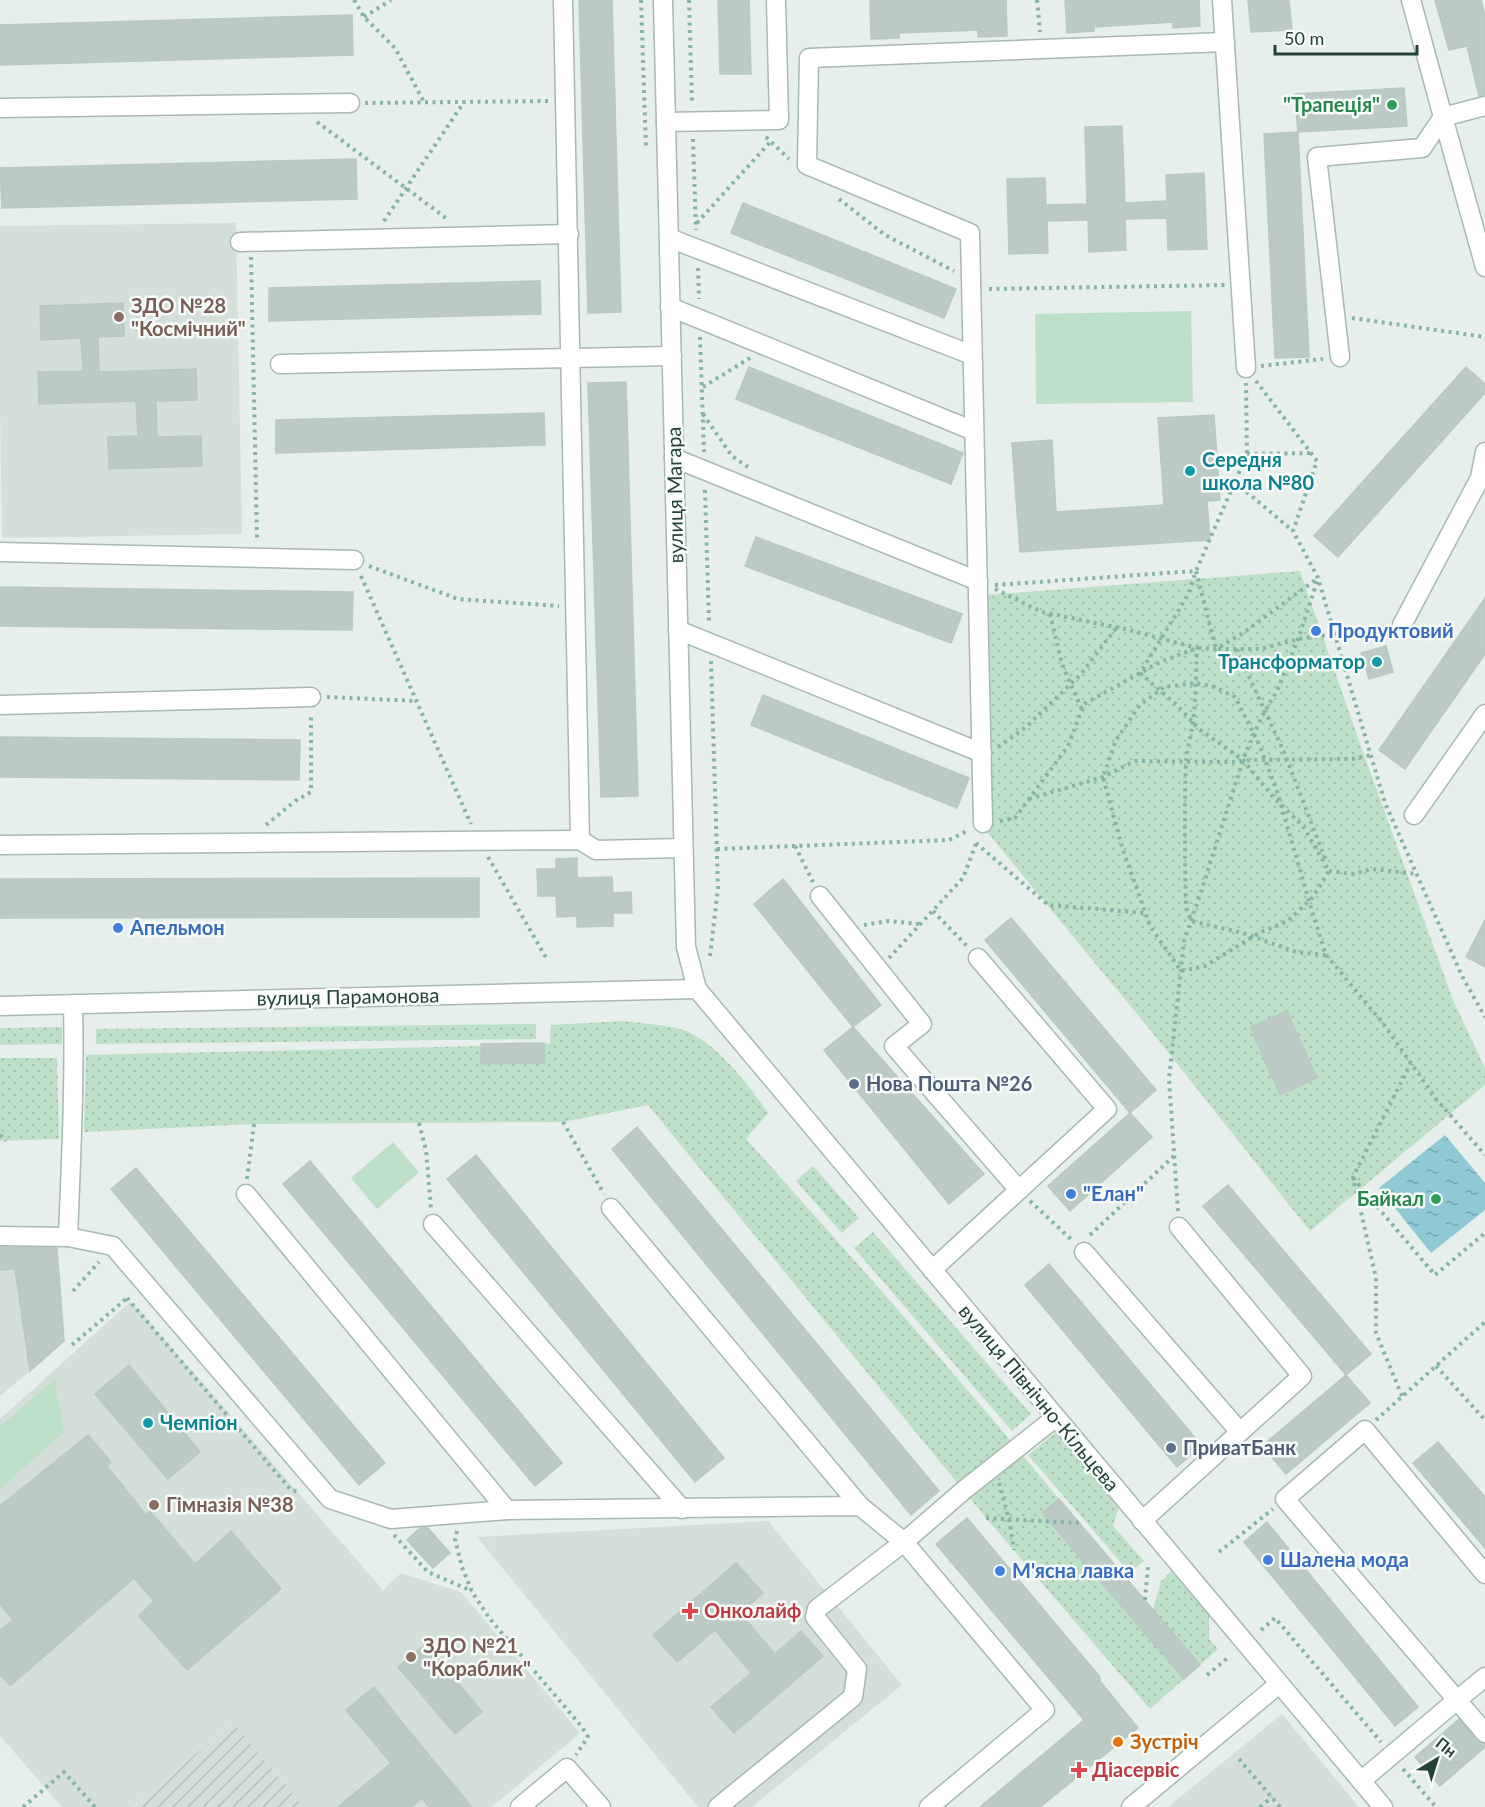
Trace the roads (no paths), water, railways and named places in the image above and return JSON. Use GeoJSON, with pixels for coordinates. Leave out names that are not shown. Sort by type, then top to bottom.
{"type":"FeatureCollection","features":[{"type":"Feature","properties":{"kind":"street"},"geometry":{"type":"LineString","coordinates":[[563,0],[580,840]]}},
{"type":"Feature","properties":{"kind":"street","name":"вулиця Магара"},"geometry":{"type":"LineString","coordinates":[[663,0],[686,947],[697,989]]}},
{"type":"Feature","properties":{"kind":"street"},"geometry":{"type":"LineString","coordinates":[[666,122],[779,120],[776,0]]}},
{"type":"Feature","properties":{"kind":"street"},"geometry":{"type":"LineString","coordinates":[[1222,0],[1246,368]]}},
{"type":"Feature","properties":{"kind":"street"},"geometry":{"type":"LineString","coordinates":[[1411,0],[1485,267]]}},
{"type":"Feature","properties":{"kind":"street"},"geometry":{"type":"LineString","coordinates":[[983,823],[970,233],[807,165],[809,57],[1225,42]]}},
{"type":"Feature","properties":{"kind":"street"},"geometry":{"type":"LineString","coordinates":[[0,108],[350,103]]}},
{"type":"Feature","properties":{"kind":"street"},"geometry":{"type":"LineString","coordinates":[[1340,357],[1317,157],[1422,148],[1443,117],[1485,106]]}},
{"type":"Feature","properties":{"kind":"street"},"geometry":{"type":"LineString","coordinates":[[245,242],[569,234]]}},
{"type":"Feature","properties":{"kind":"street"},"geometry":{"type":"LineString","coordinates":[[669,238],[972,355]]}},
{"type":"Feature","properties":{"kind":"street"},"geometry":{"type":"LineString","coordinates":[[670,307],[974,431]]}},
{"type":"Feature","properties":{"kind":"street"},"geometry":{"type":"LineString","coordinates":[[280,364],[672,356]]}},
{"type":"Feature","properties":{"kind":"street"},"geometry":{"type":"LineString","coordinates":[[1402,625],[1480,478],[1485,452]]}},
{"type":"Feature","properties":{"kind":"street"},"geometry":{"type":"LineString","coordinates":[[674,458],[978,581]]}},
{"type":"Feature","properties":{"kind":"street"},"geometry":{"type":"LineString","coordinates":[[0,552],[354,560]]}},
{"type":"Feature","properties":{"kind":"street"},"geometry":{"type":"LineString","coordinates":[[678,630],[982,753]]}},
{"type":"Feature","properties":{"kind":"street"},"geometry":{"type":"LineString","coordinates":[[0,705],[311,696]]}},
{"type":"Feature","properties":{"kind":"street"},"geometry":{"type":"LineString","coordinates":[[1414,815],[1485,714]]}},
{"type":"Feature","properties":{"kind":"street"},"geometry":{"type":"LineString","coordinates":[[0,845],[580,840],[596,850],[683,848]]}},
{"type":"Feature","properties":{"kind":"street"},"geometry":{"type":"LineString","coordinates":[[820,896],[921,1024],[894,1046],[1019,1190]]}},
{"type":"Feature","properties":{"kind":"street"},"geometry":{"type":"LineString","coordinates":[[932,1270],[1107,1109],[978,958]]}},
{"type":"Feature","properties":{"kind":"street","name":"вулиця Парамонова"},"geometry":{"type":"LineString","coordinates":[[0,1006],[697,989]]}},
{"type":"Feature","properties":{"kind":"street","name":"вулиця Північно-Кільцева"},"geometry":{"type":"LineString","coordinates":[[697,989],[1383,1807]]}},
{"type":"Feature","properties":{"kind":"street"},"geometry":{"type":"LineString","coordinates":[[68,1236],[73,1132],[73,1004]]}},
{"type":"Feature","properties":{"kind":"street"},"geometry":{"type":"LineString","coordinates":[[246,1194],[507,1510]]}},
{"type":"Feature","properties":{"kind":"street"},"geometry":{"type":"LineString","coordinates":[[611,1208],[860,1506],[904,1542],[1045,1710],[929,1807]]}},
{"type":"Feature","properties":{"kind":"street"},"geometry":{"type":"LineString","coordinates":[[433,1224],[682,1509]]}},
{"type":"Feature","properties":{"kind":"street"},"geometry":{"type":"LineString","coordinates":[[1142,1521],[1302,1376],[1179,1227]]}},
{"type":"Feature","properties":{"kind":"street"},"geometry":{"type":"LineString","coordinates":[[0,1236],[68,1236],[113,1246],[330,1499],[391,1519],[507,1510],[860,1506]]}},
{"type":"Feature","properties":{"kind":"street"},"geometry":{"type":"LineString","coordinates":[[1081,1249],[1240,1432]]}},
{"type":"Feature","properties":{"kind":"street"},"geometry":{"type":"LineString","coordinates":[[718,1807],[853,1697],[857,1669],[815,1617],[817,1609],[904,1542],[994,1465],[1055,1418]]}},
{"type":"Feature","properties":{"kind":"street"},"geometry":{"type":"LineString","coordinates":[[1485,1574],[1365,1430],[1285,1499],[1485,1733]]}},
{"type":"Feature","properties":{"kind":"street"},"geometry":{"type":"LineString","coordinates":[[1361,1781],[1485,1677]]}},
{"type":"Feature","properties":{"kind":"street"},"geometry":{"type":"LineString","coordinates":[[1131,1807],[1279,1684]]}},
{"type":"Feature","properties":{"kind":"street"},"geometry":{"type":"LineString","coordinates":[[520,1807],[567,1768],[602,1807]]}},
{"type":"Feature","properties":{"kind":"water","name":"Байкал"},"geometry":{"type":"Polygon","coordinates":[[[1445,1135],[1485,1183],[1485,1210],[1431,1253],[1379,1188],[1445,1135]]]}},
{"type":"Feature","properties":{"kind":"place","name":"\"Трапеція\""},"geometry":{"type":"Point","coordinates":[1392,105]}},
{"type":"Feature","properties":{"kind":"place","name":"ЗДО №28 \"Космічний\""},"geometry":{"type":"Point","coordinates":[119,317]}},
{"type":"Feature","properties":{"kind":"place","name":"Середня школа №80"},"geometry":{"type":"Point","coordinates":[1190,471]}},
{"type":"Feature","properties":{"kind":"place","name":"Продуктовий"},"geometry":{"type":"Point","coordinates":[1316,631]}},
{"type":"Feature","properties":{"kind":"place","name":"Трансформатор"},"geometry":{"type":"Point","coordinates":[1377,662]}},
{"type":"Feature","properties":{"kind":"place","name":"Апельмон"},"geometry":{"type":"Point","coordinates":[118,928]}},
{"type":"Feature","properties":{"kind":"place","name":"Нова Пошта №26"},"geometry":{"type":"Point","coordinates":[854,1084]}},
{"type":"Feature","properties":{"kind":"place","name":"\"Елан\""},"geometry":{"type":"Point","coordinates":[1071,1194]}},
{"type":"Feature","properties":{"kind":"place","name":"Байкал"},"geometry":{"type":"Point","coordinates":[1436,1199]}},
{"type":"Feature","properties":{"kind":"place","name":"Чемпіон"},"geometry":{"type":"Point","coordinates":[148,1423]}},
{"type":"Feature","properties":{"kind":"place","name":"ПриватБанк"},"geometry":{"type":"Point","coordinates":[1171,1448]}},
{"type":"Feature","properties":{"kind":"place","name":"Гімназія №38"},"geometry":{"type":"Point","coordinates":[154,1505]}},
{"type":"Feature","properties":{"kind":"place","name":"Шалена мода"},"geometry":{"type":"Point","coordinates":[1268,1560]}},
{"type":"Feature","properties":{"kind":"place","name":"М'ясна лавка"},"geometry":{"type":"Point","coordinates":[1000,1571]}},
{"type":"Feature","properties":{"kind":"place","name":"Онколайф"},"geometry":{"type":"Point","coordinates":[690,1611]}},
{"type":"Feature","properties":{"kind":"place","name":"ЗДО №21 \"Кораблик\""},"geometry":{"type":"Point","coordinates":[411,1657]}},
{"type":"Feature","properties":{"kind":"place","name":"Зустрiч"},"geometry":{"type":"Point","coordinates":[1118,1742]}},
{"type":"Feature","properties":{"kind":"place","name":"Діасервіс"},"geometry":{"type":"Point","coordinates":[1079,1770]}}]}
